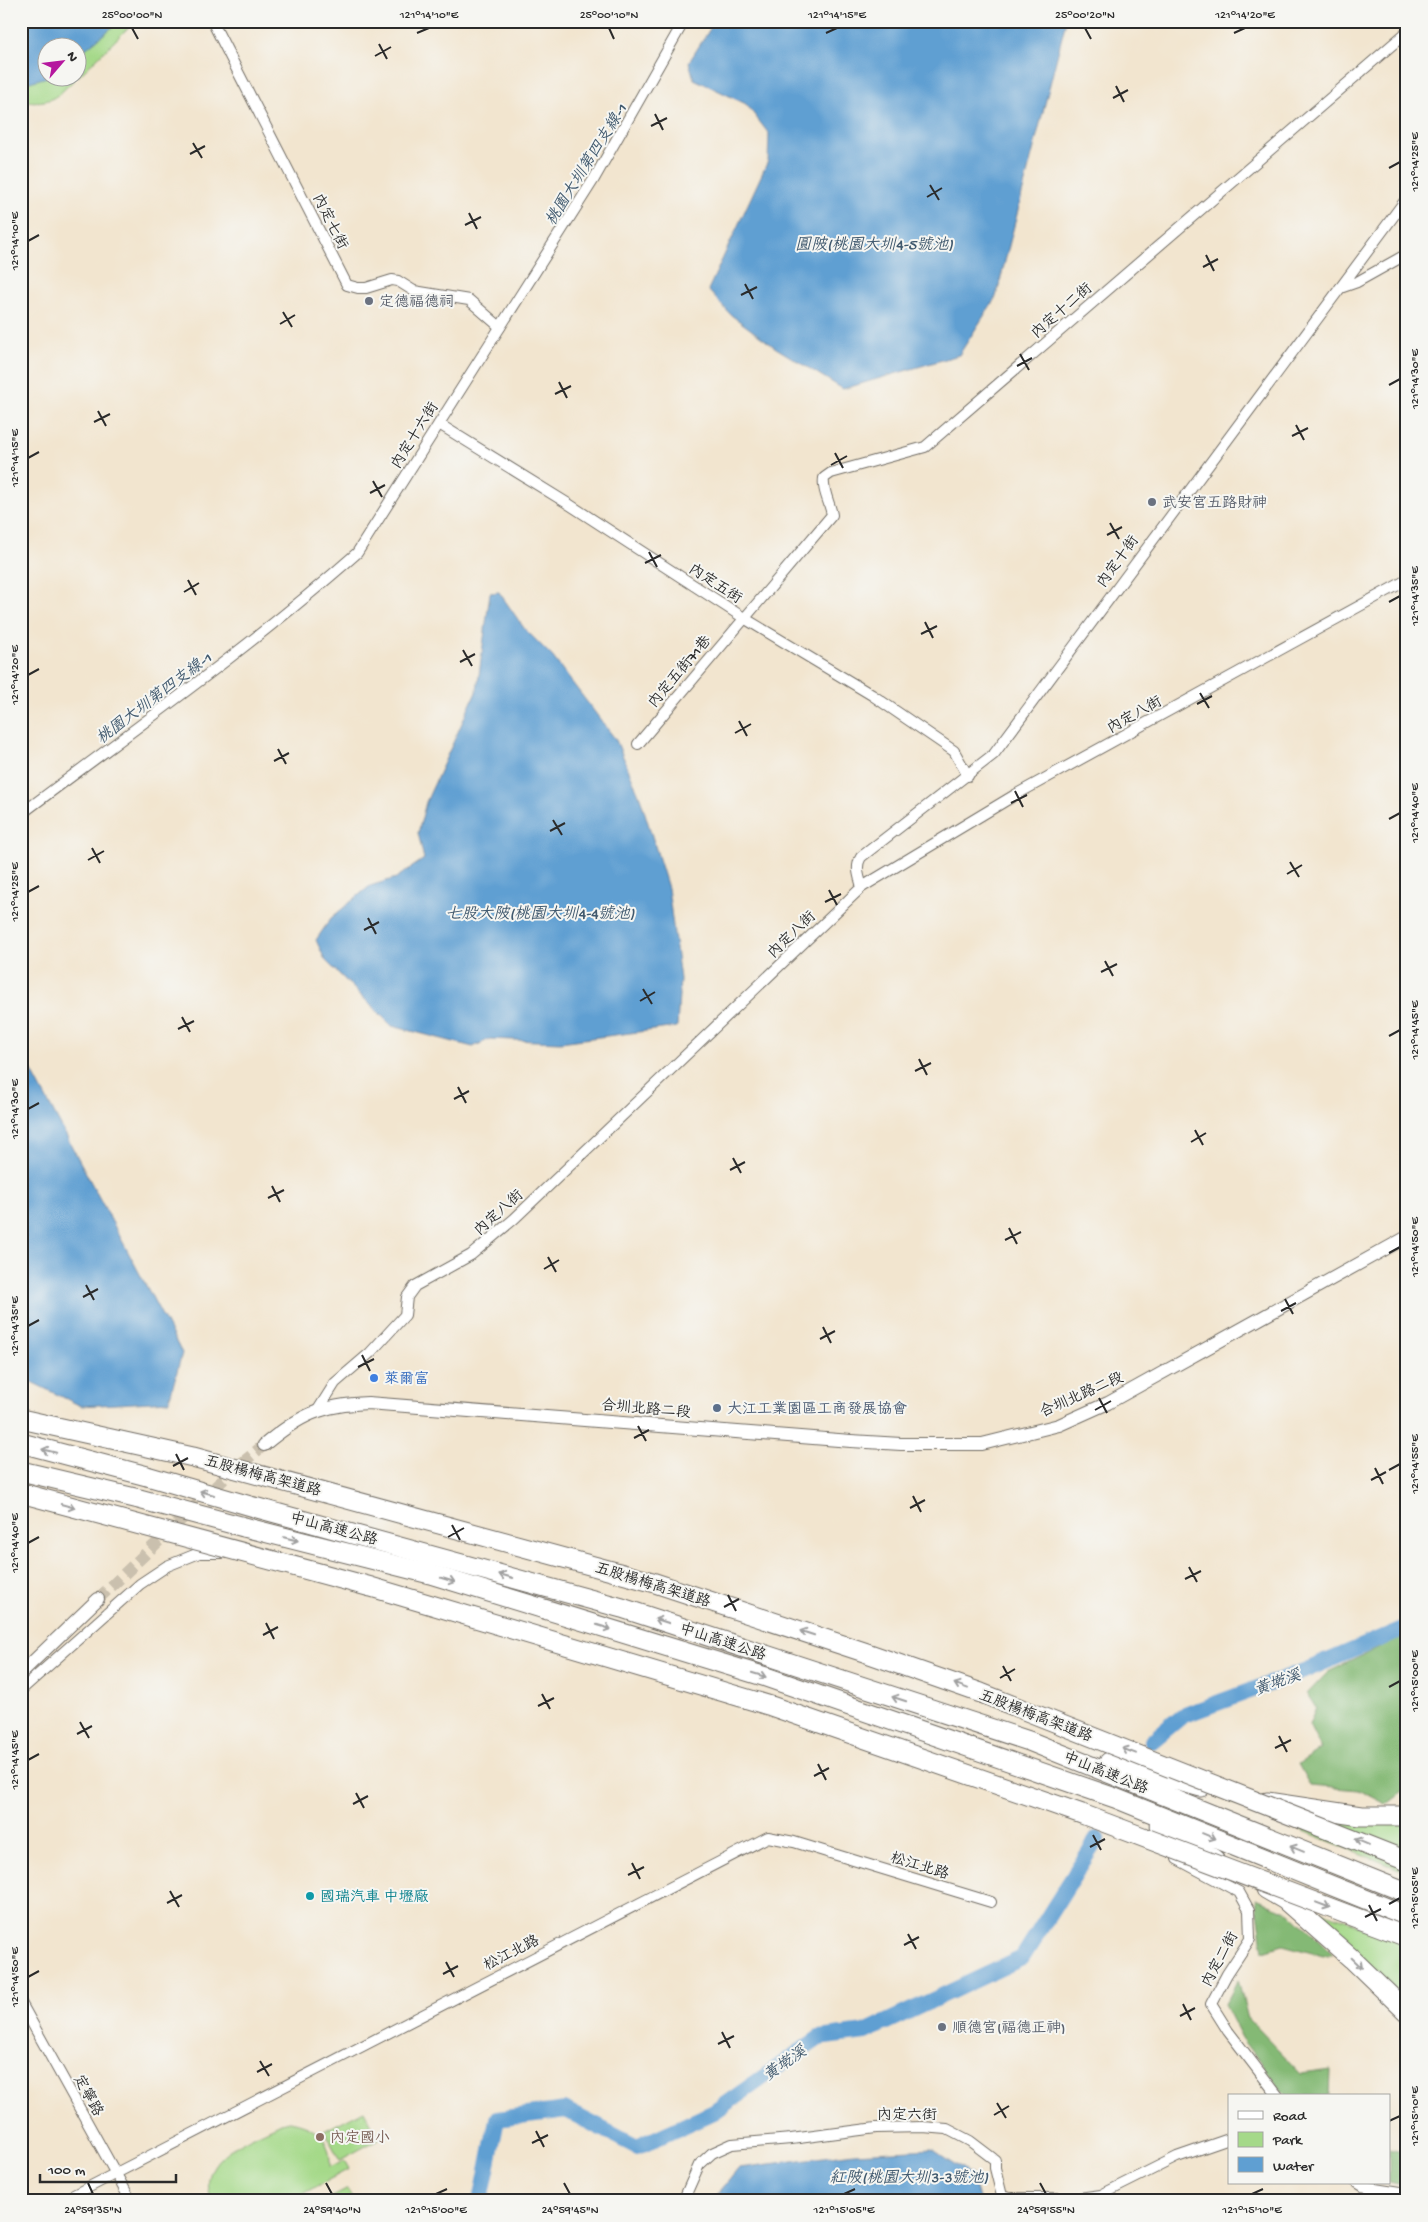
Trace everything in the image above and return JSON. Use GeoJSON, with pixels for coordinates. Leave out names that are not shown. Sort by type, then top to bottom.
{"type":"FeatureCollection","features":[{"type":"Feature","properties":{"kind":"highway","name":"五股楊梅高架道路"},"geometry":{"type":"LineString","coordinates":[[21,1419],[193,1457],[652,1582],[864,1652],[980,1693],[1407,1861]]}},
{"type":"Feature","properties":{"kind":"highway","name":"中山高速公路"},"geometry":{"type":"LineString","coordinates":[[21,1443],[147,1476],[622,1608],[1029,1741],[1407,1893]]}},
{"type":"Feature","properties":{"kind":"highway","name":"中山高速公路"},"geometry":{"type":"LineString","coordinates":[[21,1471],[139,1499],[430,1574],[766,1677],[1115,1798],[1407,1916]]}},
{"type":"Feature","properties":{"kind":"highway"},"geometry":{"type":"LineString","coordinates":[[21,1493],[371,1587],[771,1706],[1082,1814],[1407,1938]]}},
{"type":"Feature","properties":{"kind":"highway"},"geometry":{"type":"LineString","coordinates":[[1029,1741],[1246,1798],[1361,1816],[1407,1816]]}},
{"type":"Feature","properties":{"kind":"highway"},"geometry":{"type":"LineString","coordinates":[[1115,1798],[1211,1858],[1286,1900],[1352,1959],[1407,2012]]}},
{"type":"Feature","properties":{"kind":"street","name":"內定七街"},"geometry":{"type":"LineString","coordinates":[[212,21],[347,285],[366,288],[392,280],[398,281],[414,291],[469,300],[500,327]]}},
{"type":"Feature","properties":{"kind":"street","name":"內定十六街"},"geometry":{"type":"LineString","coordinates":[[21,814],[233,654],[319,587],[353,556],[594,180],[684,21]]}},
{"type":"Feature","properties":{"kind":"street","name":"內定十二街"},"geometry":{"type":"LineString","coordinates":[[744,618],[832,515],[822,485],[824,478],[831,472],[925,447],[1407,32]]}},
{"type":"Feature","properties":{"kind":"street","name":"內定十街"},"geometry":{"type":"LineString","coordinates":[[862,887],[858,871],[858,863],[861,857],[994,754],[1407,198]]}},
{"type":"Feature","properties":{"kind":"street"},"geometry":{"type":"LineString","coordinates":[[1340,288],[1357,282],[1407,254]]}},
{"type":"Feature","properties":{"kind":"street","name":"內定五街"},"geometry":{"type":"LineString","coordinates":[[439,424],[567,503],[744,618],[872,695],[954,751],[968,776]]}},
{"type":"Feature","properties":{"kind":"street","name":"內定八街"},"geometry":{"type":"LineString","coordinates":[[318,1410],[335,1383],[370,1353],[405,1315],[407,1296],[415,1286],[471,1255],[514,1219],[862,887],[1015,795],[1407,580]]}},
{"type":"Feature","properties":{"kind":"street","name":"內定五街71巷"},"geometry":{"type":"LineString","coordinates":[[638,744],[744,618]]}},
{"type":"Feature","properties":{"kind":"street","name":"合圳北路二段"},"geometry":{"type":"LineString","coordinates":[[264,1445],[294,1422],[318,1410],[344,1404],[368,1403],[901,1444],[982,1444],[1059,1425],[1108,1403],[1407,1236]]}},
{"type":"Feature","properties":{"kind":"street","name":"內定二街"},"geometry":{"type":"LineString","coordinates":[[47,1666],[140,1584],[167,1566],[199,1553],[276,1552],[544,1629],[1021,1785],[1119,1830],[1218,1879],[1239,1892],[1249,1910],[1250,1939],[1227,1974],[1211,2004],[1228,2031],[1276,2094]]}},
{"type":"Feature","properties":{"kind":"street"},"geometry":{"type":"LineString","coordinates":[[47,1666],[27,1676],[21,1674],[98,1599]]}},
{"type":"Feature","properties":{"kind":"street"},"geometry":{"type":"LineString","coordinates":[[21,1690],[47,1666]]}},
{"type":"Feature","properties":{"kind":"street","name":"松江北路"},"geometry":{"type":"LineString","coordinates":[[62,2201],[768,1837],[794,1842],[990,1902]]}},
{"type":"Feature","properties":{"kind":"street","name":"定寧路"},"geometry":{"type":"LineString","coordinates":[[21,2003],[131,2201]]}},
{"type":"Feature","properties":{"kind":"street","name":"內定六街"},"geometry":{"type":"LineString","coordinates":[[683,2201],[699,2165],[712,2152],[732,2144],[791,2139],[876,2128],[923,2126],[947,2129],[970,2141],[995,2160],[995,2168],[1002,2196],[1009,2198],[1079,2198],[1101,2195],[1177,2156],[1228,2138]]}},
{"type":"Feature","properties":{"kind":"street"},"geometry":{"type":"LineString","coordinates":[[1359,2184],[1407,2193]]}},
{"type":"Feature","properties":{"kind":"green space"},"geometry":{"type":"Polygon","coordinates":[[[21,21],[135,21],[88,67],[88,38],[38,38],[38,88],[65,88],[58,95],[47,100],[21,101],[21,21]]]}},
{"type":"Feature","properties":{"kind":"green space"},"geometry":{"type":"Polygon","coordinates":[[[1407,1637],[1407,1788],[1386,1804],[1359,1790],[1310,1786],[1298,1764],[1321,1749],[1309,1725],[1316,1708],[1307,1694],[1328,1672],[1399,1638],[1407,1637]]]}},
{"type":"Feature","properties":{"kind":"green space"},"geometry":{"type":"Polygon","coordinates":[[[1234,1801],[1407,1822],[1407,1872],[1233,1803],[1234,1801]]]}},
{"type":"Feature","properties":{"kind":"green space"},"geometry":{"type":"Polygon","coordinates":[[[1256,1899],[1290,1912],[1333,1954],[1323,1956],[1283,1945],[1264,1951],[1256,1899]]]}},
{"type":"Feature","properties":{"kind":"green space"},"geometry":{"type":"Polygon","coordinates":[[[1296,1901],[1407,1944],[1407,2000],[1296,1901]]]}},
{"type":"Feature","properties":{"kind":"green space"},"geometry":{"type":"Polygon","coordinates":[[[1238,1980],[1248,2019],[1301,2074],[1330,2070],[1329,2094],[1284,2094],[1242,2038],[1225,2005],[1238,1980]]]}},
{"type":"Feature","properties":{"kind":"green space"},"geometry":{"type":"Polygon","coordinates":[[[364,2110],[379,2139],[340,2160],[324,2131],[364,2110]]]}},
{"type":"Feature","properties":{"kind":"green space"},"geometry":{"type":"Polygon","coordinates":[[[289,2121],[307,2126],[320,2135],[328,2149],[330,2167],[344,2160],[349,2169],[289,2201],[212,2201],[209,2185],[211,2172],[218,2161],[228,2151],[241,2143],[281,2123],[289,2121]]]}},
{"type":"Feature","properties":{"kind":"green space"},"geometry":{"type":"Polygon","coordinates":[[[1390,2149],[1407,2153],[1407,2187],[1390,2183],[1390,2149]]]}},
{"type":"Feature","properties":{"kind":"green space"},"geometry":{"type":"Polygon","coordinates":[[[348,2189],[355,2201],[325,2201],[348,2189]]]}},
{"type":"Feature","properties":{"kind":"water"},"geometry":{"type":"Polygon","coordinates":[[[21,21],[120,21],[88,47],[88,38],[38,38],[38,80],[23,84],[21,21]]]}},
{"type":"Feature","properties":{"kind":"water","name":"圓陂(桃園大圳4-5號池)"},"geometry":{"type":"Polygon","coordinates":[[[715,21],[1066,21],[996,297],[959,355],[843,389],[776,348],[731,315],[708,290],[768,161],[769,134],[746,104],[694,79],[689,62],[715,21]]]}},
{"type":"Feature","properties":{"kind":"water","name":"七股大陂(桃園大圳4-4號池)"},"geometry":{"type":"Polygon","coordinates":[[[499,592],[524,628],[552,656],[616,740],[640,797],[668,888],[680,979],[677,1027],[560,1042],[490,1039],[473,1047],[392,1026],[325,960],[316,940],[331,918],[370,886],[396,878],[424,859],[418,833],[426,802],[477,690],[490,593],[499,592]]]}},
{"type":"Feature","properties":{"kind":"water"},"geometry":{"type":"Polygon","coordinates":[[[21,1051],[182,1353],[169,1401],[81,1406],[21,1377],[21,1051]]]}},
{"type":"Feature","properties":{"kind":"water","name":"紅陂(桃園大圳3-3號池)"},"geometry":{"type":"Polygon","coordinates":[[[932,2149],[971,2175],[980,2201],[712,2201],[739,2168],[854,2153],[932,2149]]]}},
{"type":"Feature","properties":{"kind":"waterway","name":"桃園大圳第四支線-1"},"geometry":{"type":"LineString","coordinates":[[562,221],[604,151]]}},
{"type":"Feature","properties":{"kind":"waterway","name":"黃墘溪"},"geometry":{"type":"LineString","coordinates":[[1152,1741],[1182,1716],[1304,1671],[1407,1627]]}},
{"type":"Feature","properties":{"kind":"waterway","name":"黃墘溪"},"geometry":{"type":"LineString","coordinates":[[481,2201],[497,2119],[566,2110],[637,2147],[714,2112],[819,2038],[865,2032],[1022,1958],[1097,1839]]}},
{"type":"Feature","properties":{"kind":"tunnel"},"geometry":{"type":"LineString","coordinates":[[98,1599],[230,1473],[264,1445]]}},
{"type":"Feature","properties":{"kind":"place","name":"定德福德祠"},"geometry":{"type":"Point","coordinates":[369,301]}},
{"type":"Feature","properties":{"kind":"place","name":"武安宮五路財神"},"geometry":{"type":"Point","coordinates":[1152,502]}},
{"type":"Feature","properties":{"kind":"place","name":"萊爾富"},"geometry":{"type":"Point","coordinates":[374,1378]}},
{"type":"Feature","properties":{"kind":"place","name":"大江工業園區工商發展協會"},"geometry":{"type":"Point","coordinates":[717,1408]}},
{"type":"Feature","properties":{"kind":"place","name":"國瑞汽車 中壢廠"},"geometry":{"type":"Point","coordinates":[310,1896]}},
{"type":"Feature","properties":{"kind":"place","name":"順德宮(福德正神)"},"geometry":{"type":"Point","coordinates":[942,2027]}},
{"type":"Feature","properties":{"kind":"place","name":"內定國小"},"geometry":{"type":"Point","coordinates":[320,2137]}}]}
